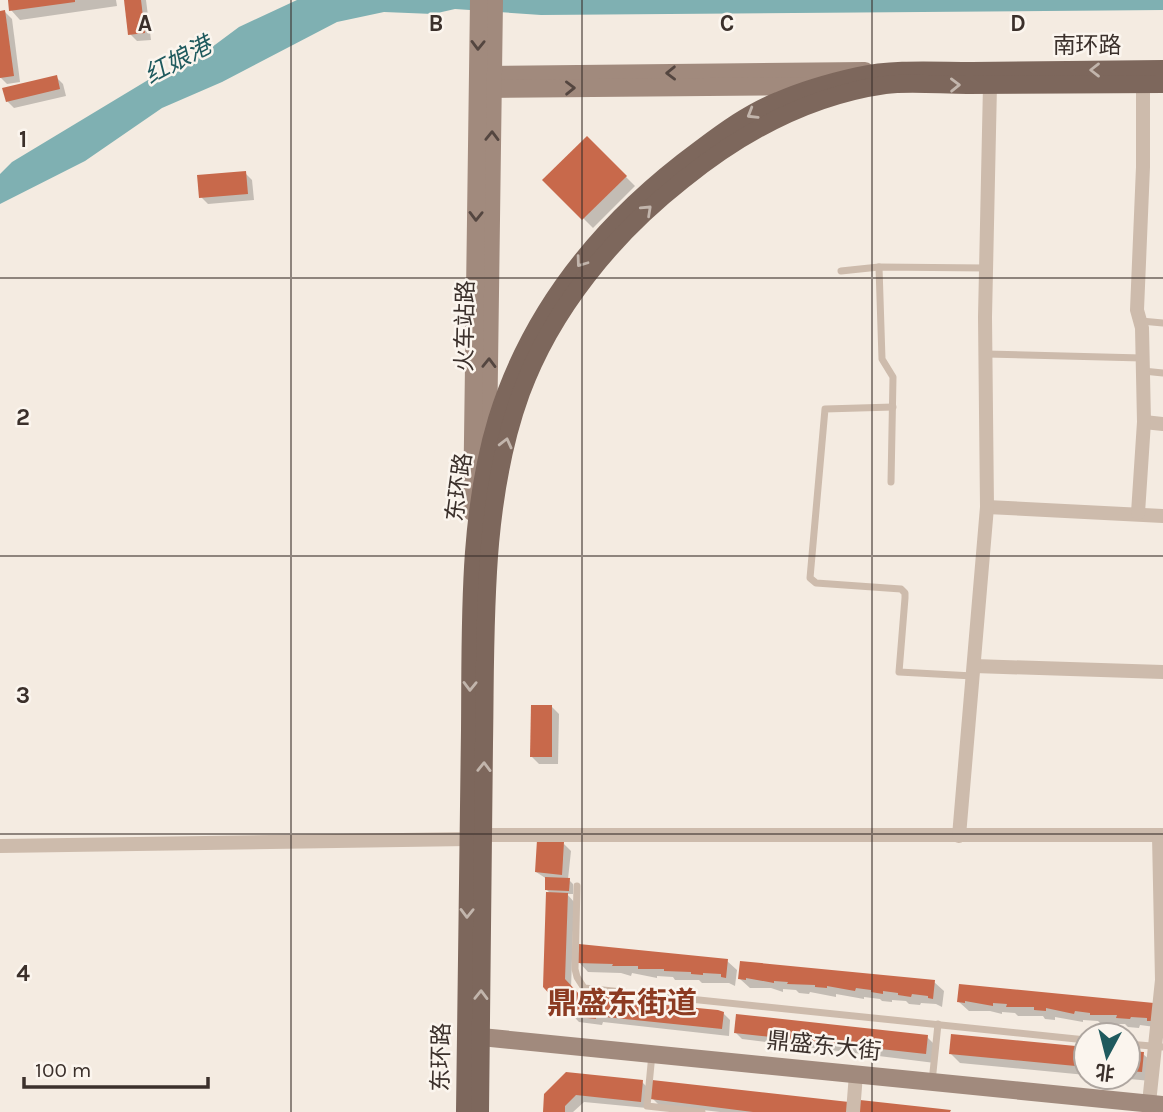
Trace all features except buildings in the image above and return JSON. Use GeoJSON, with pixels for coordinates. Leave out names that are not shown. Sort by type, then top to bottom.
{"type":"FeatureCollection","features":[{"type":"Feature","properties":{"kind":"main road","name":"火车站路"},"geometry":{"type":"LineString","coordinates":[[478,652],[486,8]]}},
{"type":"Feature","properties":{"kind":"main road","name":"南环路"},"geometry":{"type":"LineString","coordinates":[[886,78],[1163,69]]}},
{"type":"Feature","properties":{"kind":"main road"},"geometry":{"type":"LineString","coordinates":[[485,82],[886,78]]}},
{"type":"Feature","properties":{"kind":"main road"},"geometry":{"type":"LineString","coordinates":[[485,82],[822,86],[886,78]]}},
{"type":"Feature","properties":{"kind":"main road","name":"南环路"},"geometry":{"type":"LineString","coordinates":[[886,78],[990,85],[1163,83]]}},
{"type":"Feature","properties":{"kind":"main road","name":"东环路"},"geometry":{"type":"LineString","coordinates":[[465,1112],[476,837],[478,652],[502,460],[510,425],[531,370],[558,320],[618,238],[690,174],[768,121],[886,78]]}},
{"type":"Feature","properties":{"kind":"main road","name":"火车站路"},"geometry":{"type":"LineString","coordinates":[[478,652],[488,453],[485,82]]}},
{"type":"Feature","properties":{"kind":"main road","name":"东环路"},"geometry":{"type":"LineString","coordinates":[[488,453],[496,421],[517,364],[545,313],[581,260],[607,228],[653,185],[730,127],[775,102],[822,86]]}},
{"type":"Feature","properties":{"kind":"main road","name":"东环路"},"geometry":{"type":"LineString","coordinates":[[476,837],[480,1112]]}},
{"type":"Feature","properties":{"kind":"main road","name":"鼎盛东大街"},"geometry":{"type":"LineString","coordinates":[[481,1037],[1159,1107]]}},
{"type":"Feature","properties":{"kind":"street"},"geometry":{"type":"LineString","coordinates":[[1138,513],[1144,422],[1143,365],[1137,310],[1143,167],[1143,84]]}},
{"type":"Feature","properties":{"kind":"street"},"geometry":{"type":"LineString","coordinates":[[959,836],[987,507],[985,354],[990,85]]}},
{"type":"Feature","properties":{"kind":"street"},"geometry":{"type":"LineString","coordinates":[[1144,422],[1163,424]]}},
{"type":"Feature","properties":{"kind":"street"},"geometry":{"type":"LineString","coordinates":[[987,507],[1163,516]]}},
{"type":"Feature","properties":{"kind":"street"},"geometry":{"type":"LineString","coordinates":[[974,671],[1163,672]]}},
{"type":"Feature","properties":{"kind":"street"},"geometry":{"type":"LineString","coordinates":[[0,846],[476,837],[1161,835],[1159,1107]]}},
{"type":"Feature","properties":{"kind":"street"},"geometry":{"type":"LineString","coordinates":[[853,1112],[856,1074]]}},
{"type":"Feature","properties":{"kind":"lane"},"geometry":{"type":"LineString","coordinates":[[841,271],[879,267],[986,268]]}},
{"type":"Feature","properties":{"kind":"lane"},"geometry":{"type":"LineString","coordinates":[[879,267],[882,359],[893,377],[891,482]]}},
{"type":"Feature","properties":{"kind":"lane"},"geometry":{"type":"LineString","coordinates":[[1140,321],[1163,323]]}},
{"type":"Feature","properties":{"kind":"lane"},"geometry":{"type":"LineString","coordinates":[[985,354],[1143,365],[1163,373]]}},
{"type":"Feature","properties":{"kind":"lane"},"geometry":{"type":"LineString","coordinates":[[893,407],[825,409],[810,578],[816,583],[901,589],[905,593],[899,672],[974,671]]}},
{"type":"Feature","properties":{"kind":"lane"},"geometry":{"type":"LineString","coordinates":[[577,886],[575,969],[584,988],[1072,1038]]}},
{"type":"Feature","properties":{"kind":"lane"},"geometry":{"type":"LineString","coordinates":[[932,1082],[938,1024]]}},
{"type":"Feature","properties":{"kind":"lane"},"geometry":{"type":"LineString","coordinates":[[652,1054],[646,1106],[702,1112]]}},
{"type":"Feature","properties":{"kind":"water"},"geometry":{"type":"Polygon","coordinates":[[[297,0],[1163,0],[1163,10],[541,15],[455,9],[433,14],[384,12],[337,22],[222,82],[162,108],[85,161],[0,204],[0,174],[12,162],[148,80],[200,56],[239,27],[297,0]]]}},
{"type":"Feature","properties":{"kind":"district","name":"鼎盛东街道"},"geometry":{"type":"Point","coordinates":[622,1003]}},
{"type":"Feature","properties":{"kind":"water label","name":"红娘港"},"geometry":{"type":"Point","coordinates":[178,60]}}]}
